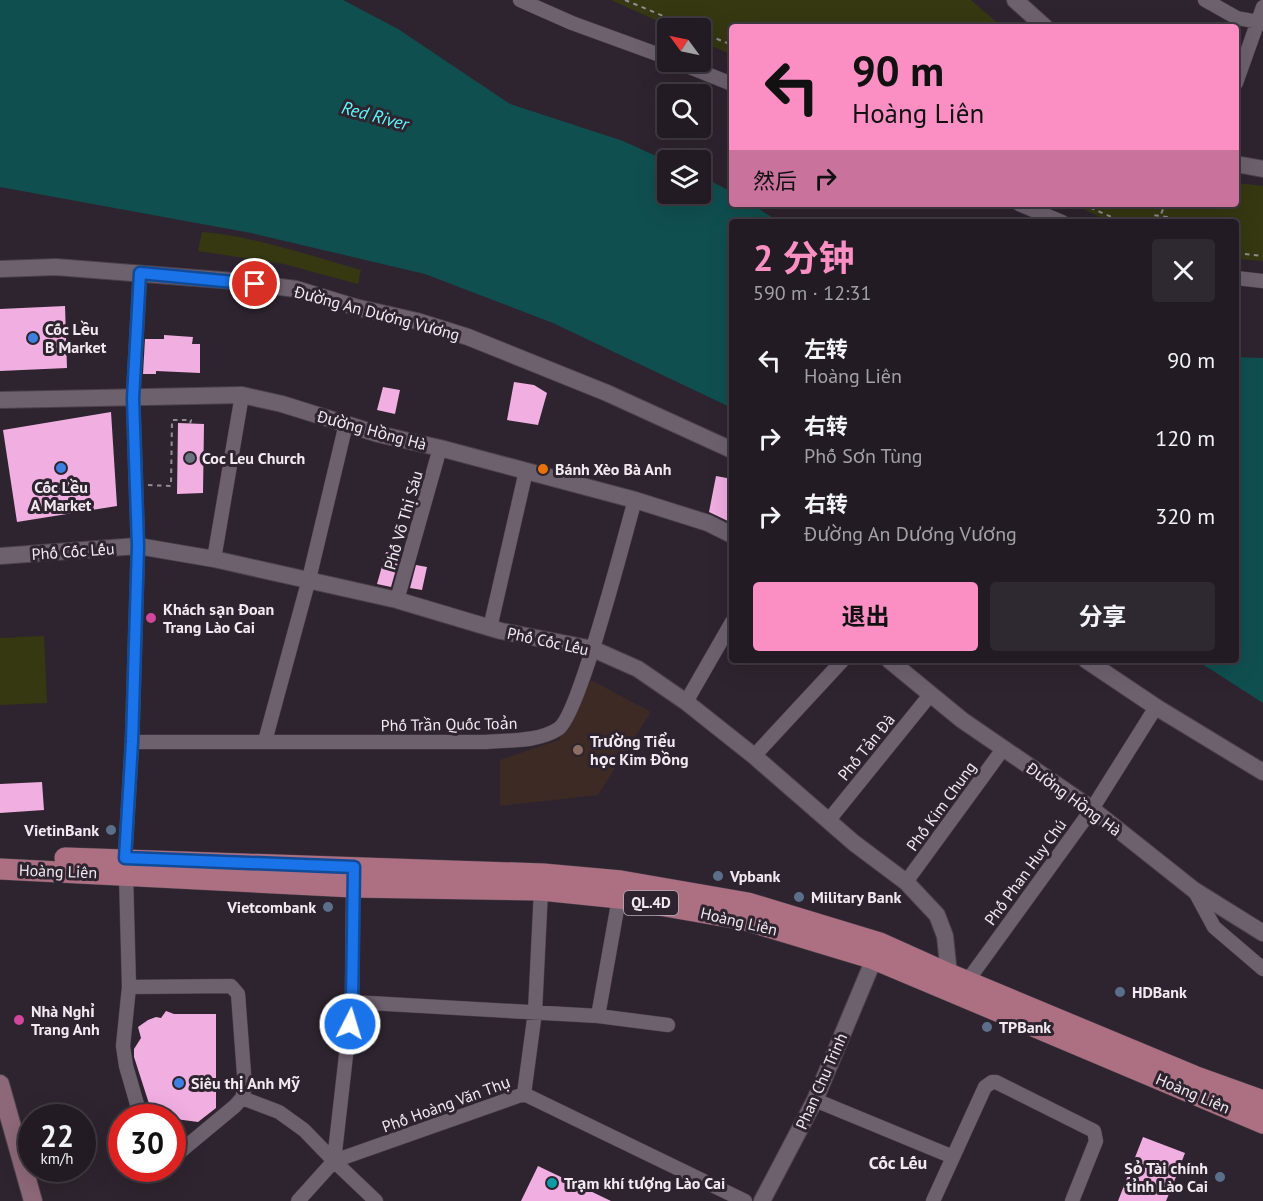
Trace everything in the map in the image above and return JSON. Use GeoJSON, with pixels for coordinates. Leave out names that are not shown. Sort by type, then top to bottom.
{"type":"FeatureCollection","features":[{"type":"Feature","properties":{"kind":"main road","name":"Hoàng Liên"},"geometry":{"type":"LineString","coordinates":[[0,857],[125,866],[353,877],[542,882],[621,880],[748,903],[877,951],[1248,1102],[1263,1123]]}},
{"type":"Feature","properties":{"kind":"main road","name":"Hoàng Liên"},"geometry":{"type":"LineString","coordinates":[[0,869],[125,866]]}},
{"type":"Feature","properties":{"kind":"main road","name":"Hoàng Liên"},"geometry":{"type":"LineString","coordinates":[[542,882],[745,920],[877,951]]}},
{"type":"Feature","properties":{"kind":"main road"},"geometry":{"type":"LineString","coordinates":[[0,1084],[33,1201]]}},
{"type":"Feature","properties":{"kind":"street"},"geometry":{"type":"LineString","coordinates":[[520,0],[572,23],[657,54]]}},
{"type":"Feature","properties":{"kind":"street"},"geometry":{"type":"LineString","coordinates":[[1015,0],[1042,24]]}},
{"type":"Feature","properties":{"kind":"street"},"geometry":{"type":"LineString","coordinates":[[1205,0],[1238,18],[1260,23]]}},
{"type":"Feature","properties":{"kind":"street"},"geometry":{"type":"LineString","coordinates":[[1239,76],[1260,23],[1263,7]]}},
{"type":"Feature","properties":{"kind":"street"},"geometry":{"type":"LineString","coordinates":[[701,72],[729,83]]}},
{"type":"Feature","properties":{"kind":"street"},"geometry":{"type":"LineString","coordinates":[[1239,165],[1263,170]]}},
{"type":"Feature","properties":{"kind":"street"},"geometry":{"type":"LineString","coordinates":[[1026,207],[1055,219]]}},
{"type":"Feature","properties":{"kind":"street","name":"Đường An Dương Vương"},"geometry":{"type":"LineString","coordinates":[[0,269],[56,267],[234,281],[296,289],[468,337],[544,366],[729,449]]}},
{"type":"Feature","properties":{"kind":"street"},"geometry":{"type":"LineString","coordinates":[[137,1104],[123,1046],[129,987],[125,866],[132,742],[138,546],[133,398],[140,273]]}},
{"type":"Feature","properties":{"kind":"street"},"geometry":{"type":"LineString","coordinates":[[1239,278],[1263,281]]}},
{"type":"Feature","properties":{"kind":"street"},"geometry":{"type":"LineString","coordinates":[[214,559],[242,395]]}},
{"type":"Feature","properties":{"kind":"street","name":"Đường Hồng Hà"},"geometry":{"type":"LineString","coordinates":[[0,400],[242,395],[282,404],[378,434],[440,448],[634,500],[708,523],[729,534]]}},
{"type":"Feature","properties":{"kind":"street"},"geometry":{"type":"LineString","coordinates":[[265,741],[309,579],[346,424]]}},
{"type":"Feature","properties":{"kind":"street","name":"Phố Võ Thị Sáu"},"geometry":{"type":"LineString","coordinates":[[397,600],[440,448]]}},
{"type":"Feature","properties":{"kind":"street"},"geometry":{"type":"LineString","coordinates":[[490,628],[526,471]]}},
{"type":"Feature","properties":{"kind":"street","name":"Phố Trần Quốc Toản"},"geometry":{"type":"LineString","coordinates":[[132,742],[486,742],[537,737],[559,729],[566,721],[592,649],[634,500]]}},
{"type":"Feature","properties":{"kind":"street","name":"Phố Cốc Lếu"},"geometry":{"type":"LineString","coordinates":[[0,556],[138,546],[214,559],[397,600],[490,628],[592,649],[638,669],[686,702],[754,756],[828,821],[906,882],[937,915],[945,936],[954,984]]}},
{"type":"Feature","properties":{"kind":"street"},"geometry":{"type":"LineString","coordinates":[[686,702],[729,627]]}},
{"type":"Feature","properties":{"kind":"street"},"geometry":{"type":"LineString","coordinates":[[754,756],[840,663]]}},
{"type":"Feature","properties":{"kind":"street","name":"Đường Hồng Hà"},"geometry":{"type":"LineString","coordinates":[[893,663],[1003,748],[1092,809],[1194,890],[1263,933]]}},
{"type":"Feature","properties":{"kind":"street"},"geometry":{"type":"LineString","coordinates":[[1090,663],[1156,707],[1263,772]]}},
{"type":"Feature","properties":{"kind":"street","name":"Phố Tản Đà"},"geometry":{"type":"LineString","coordinates":[[828,821],[930,694]]}},
{"type":"Feature","properties":{"kind":"street","name":"Phố Phan Huy Chú"},"geometry":{"type":"LineString","coordinates":[[954,984],[1092,809],[1156,707]]}},
{"type":"Feature","properties":{"kind":"street","name":"Phố Kim Chung"},"geometry":{"type":"LineString","coordinates":[[906,882],[1003,748]]}},
{"type":"Feature","properties":{"kind":"street"},"geometry":{"type":"LineString","coordinates":[[334,1161],[352,1002],[353,877]]}},
{"type":"Feature","properties":{"kind":"street"},"geometry":{"type":"LineString","coordinates":[[524,1094],[535,1012],[542,882]]}},
{"type":"Feature","properties":{"kind":"street"},"geometry":{"type":"LineString","coordinates":[[1194,890],[1214,927],[1263,969]]}},
{"type":"Feature","properties":{"kind":"street"},"geometry":{"type":"LineString","coordinates":[[598,1016],[619,898]]}},
{"type":"Feature","properties":{"kind":"street","name":"Phan Chu Trinh"},"geometry":{"type":"LineString","coordinates":[[762,1201],[815,1100],[877,951]]}},
{"type":"Feature","properties":{"kind":"street"},"geometry":{"type":"LineString","coordinates":[[129,987],[231,986],[236,989],[240,1002],[244,1087],[242,1098],[186,1145]]}},
{"type":"Feature","properties":{"kind":"street"},"geometry":{"type":"LineString","coordinates":[[352,1002],[598,1016],[668,1025]]}},
{"type":"Feature","properties":{"kind":"street"},"geometry":{"type":"LineString","coordinates":[[933,1201],[985,1087],[992,1082],[1000,1083],[1094,1131],[1096,1142],[1072,1201]]}},
{"type":"Feature","properties":{"kind":"street","name":"Phố Hoàng Văn Thụ"},"geometry":{"type":"LineString","coordinates":[[298,1201],[334,1161],[524,1094],[745,1201]]}},
{"type":"Feature","properties":{"kind":"street"},"geometry":{"type":"LineString","coordinates":[[242,1098],[279,1112],[303,1130],[376,1201]]}},
{"type":"Feature","properties":{"kind":"street"},"geometry":{"type":"LineString","coordinates":[[815,1100],[952,1157]]}},
{"type":"Feature","properties":{"kind":"path"},"geometry":{"type":"LineString","coordinates":[[625,0],[668,18]]}},
{"type":"Feature","properties":{"kind":"path"},"geometry":{"type":"LineString","coordinates":[[711,36],[729,44]]}},
{"type":"Feature","properties":{"kind":"path"},"geometry":{"type":"LineString","coordinates":[[1089,207],[1116,219]]}},
{"type":"Feature","properties":{"kind":"path"},"geometry":{"type":"LineString","coordinates":[[1159,219],[1164,207]]}},
{"type":"Feature","properties":{"kind":"path"},"geometry":{"type":"LineString","coordinates":[[1151,219],[1153,215],[1160,215],[1167,219]]}},
{"type":"Feature","properties":{"kind":"path"},"geometry":{"type":"LineString","coordinates":[[1239,253],[1263,256]]}},
{"type":"Feature","properties":{"kind":"path"},"geometry":{"type":"LineString","coordinates":[[136,485],[171,486],[172,420],[191,420],[190,424]]}},
{"type":"Feature","properties":{"kind":"shaded area"},"geometry":{"type":"Polygon","coordinates":[[[611,0],[971,0],[999,24],[729,24],[729,54],[711,46],[711,18],[657,18],[657,21],[611,0]]]}},
{"type":"Feature","properties":{"kind":"shaded area"},"geometry":{"type":"Polygon","coordinates":[[[1239,183],[1263,186],[1263,261],[1239,259],[1239,219],[1104,219],[1079,207],[1239,207],[1239,183]]]}},
{"type":"Feature","properties":{"kind":"shaded area"},"geometry":{"type":"Polygon","coordinates":[[[202,232],[262,242],[361,270],[358,284],[284,264],[198,251],[202,232]]]}},
{"type":"Feature","properties":{"kind":"shaded area"},"geometry":{"type":"Polygon","coordinates":[[[44,636],[47,703],[0,705],[0,638],[44,636]]]}},
{"type":"Feature","properties":{"kind":"shaded area","name":"Trường Tiểu học Kim Đồng"},"geometry":{"type":"Polygon","coordinates":[[[591,680],[651,712],[598,795],[500,806],[500,760],[559,740],[591,680]]]}},
{"type":"Feature","properties":{"kind":"water","name":"Red River"},"geometry":{"type":"Polygon","coordinates":[[[0,0],[343,0],[398,29],[510,104],[623,141],[657,156],[657,204],[711,204],[711,181],[729,190],[729,207],[756,207],[778,219],[729,219],[729,407],[553,323],[425,274],[251,233],[0,187],[0,0]]]}},
{"type":"Feature","properties":{"kind":"water"},"geometry":{"type":"Polygon","coordinates":[[[1239,357],[1263,358],[1263,703],[1201,663],[1239,663],[1239,357]]]}},
{"type":"Feature","properties":{"kind":"building","name":"Cốc Lều B Market"},"geometry":{"type":"Polygon","coordinates":[[[65,306],[67,368],[0,371],[0,309],[65,306]]]}},
{"type":"Feature","properties":{"kind":"building"},"geometry":{"type":"Polygon","coordinates":[[[164,335],[193,337],[192,344],[200,344],[200,373],[156,371],[156,374],[143,374],[145,339],[164,339],[164,335]]]}},
{"type":"Feature","properties":{"kind":"building"},"geometry":{"type":"Polygon","coordinates":[[[514,382],[534,385],[547,393],[538,425],[507,420],[514,382]]]}},
{"type":"Feature","properties":{"kind":"building"},"geometry":{"type":"Polygon","coordinates":[[[383,387],[400,390],[395,414],[377,410],[383,387]]]}},
{"type":"Feature","properties":{"kind":"building","name":"Cốc Lều A Market"},"geometry":{"type":"Polygon","coordinates":[[[111,412],[117,506],[17,522],[3,430],[111,412]]]}},
{"type":"Feature","properties":{"kind":"building","name":"Coc Leu Church"},"geometry":{"type":"Polygon","coordinates":[[[178,423],[204,424],[203,493],[177,494],[178,423]]]}},
{"type":"Feature","properties":{"kind":"building"},"geometry":{"type":"Polygon","coordinates":[[[716,476],[729,478],[729,522],[709,512],[716,476]]]}},
{"type":"Feature","properties":{"kind":"building"},"geometry":{"type":"Polygon","coordinates":[[[386,552],[400,555],[391,587],[377,584],[386,552]]]}},
{"type":"Feature","properties":{"kind":"building"},"geometry":{"type":"Polygon","coordinates":[[[416,565],[427,567],[422,590],[410,588],[416,565]]]}},
{"type":"Feature","properties":{"kind":"building"},"geometry":{"type":"Polygon","coordinates":[[[42,782],[44,810],[0,813],[0,784],[42,782]]]}},
{"type":"Feature","properties":{"kind":"building","name":"Siêu thị Anh Mỹ"},"geometry":{"type":"Polygon","coordinates":[[[166,1011],[174,1014],[216,1014],[216,1108],[198,1122],[186,1120],[186,1104],[149,1104],[134,1057],[134,1049],[141,1038],[138,1027],[148,1020],[161,1018],[166,1011]]]}},
{"type":"Feature","properties":{"kind":"building"},"geometry":{"type":"Polygon","coordinates":[[[1143,1137],[1185,1153],[1172,1187],[1166,1201],[1118,1201],[1143,1137]]]}},
{"type":"Feature","properties":{"kind":"building","name":"Trạm khí tượng Lào Cai"},"geometry":{"type":"Polygon","coordinates":[[[538,1166],[611,1201],[521,1201],[538,1166]]]}},
{"type":"Feature","properties":{"kind":"place","name":"Cốc Lều B Market"},"geometry":{"type":"Point","coordinates":[33,338]}},
{"type":"Feature","properties":{"kind":"place","name":"Coc Leu Church"},"geometry":{"type":"Point","coordinates":[190,458]}},
{"type":"Feature","properties":{"kind":"place","name":"Cốc Lều A Market"},"geometry":{"type":"Point","coordinates":[61,468]}},
{"type":"Feature","properties":{"kind":"place","name":"Bánh Xèo Bà Anh"},"geometry":{"type":"Point","coordinates":[543,469]}},
{"type":"Feature","properties":{"kind":"place","name":"Khách sạn Đoan Trang Lào Cai"},"geometry":{"type":"Point","coordinates":[151,618]}},
{"type":"Feature","properties":{"kind":"place","name":"Trường Tiểu học Kim Đồng"},"geometry":{"type":"Point","coordinates":[578,750]}},
{"type":"Feature","properties":{"kind":"place","name":"VietinBank"},"geometry":{"type":"Point","coordinates":[111,830]}},
{"type":"Feature","properties":{"kind":"place","name":"Vpbank"},"geometry":{"type":"Point","coordinates":[718,876]}},
{"type":"Feature","properties":{"kind":"place","name":"Military Bank"},"geometry":{"type":"Point","coordinates":[799,897]}},
{"type":"Feature","properties":{"kind":"place","name":"Vietcombank"},"geometry":{"type":"Point","coordinates":[328,907]}},
{"type":"Feature","properties":{"kind":"place","name":"HDBank"},"geometry":{"type":"Point","coordinates":[1120,992]}},
{"type":"Feature","properties":{"kind":"place","name":"Nhà Nghỉ Trang Anh"},"geometry":{"type":"Point","coordinates":[19,1020]}},
{"type":"Feature","properties":{"kind":"place","name":"TPBank"},"geometry":{"type":"Point","coordinates":[987,1027]}},
{"type":"Feature","properties":{"kind":"place","name":"Siêu thị Anh Mỹ"},"geometry":{"type":"Point","coordinates":[179,1083]}},
{"type":"Feature","properties":{"kind":"place","name":"Sỏ Tài chính tỉnh Lào Cai"},"geometry":{"type":"Point","coordinates":[1220,1177]}},
{"type":"Feature","properties":{"kind":"place","name":"Trạm khí tượng Lào Cai"},"geometry":{"type":"Point","coordinates":[552,1183]}},
{"type":"Feature","properties":{"kind":"district","name":"Cốc Lếu"},"geometry":{"type":"Point","coordinates":[898,1163]}},
{"type":"Feature","properties":{"kind":"route"},"geometry":{"type":"LineString","coordinates":[[255,284],[140,273],[133,398],[138,546],[132,742],[125,858],[354,867],[350,1024]]}}]}
